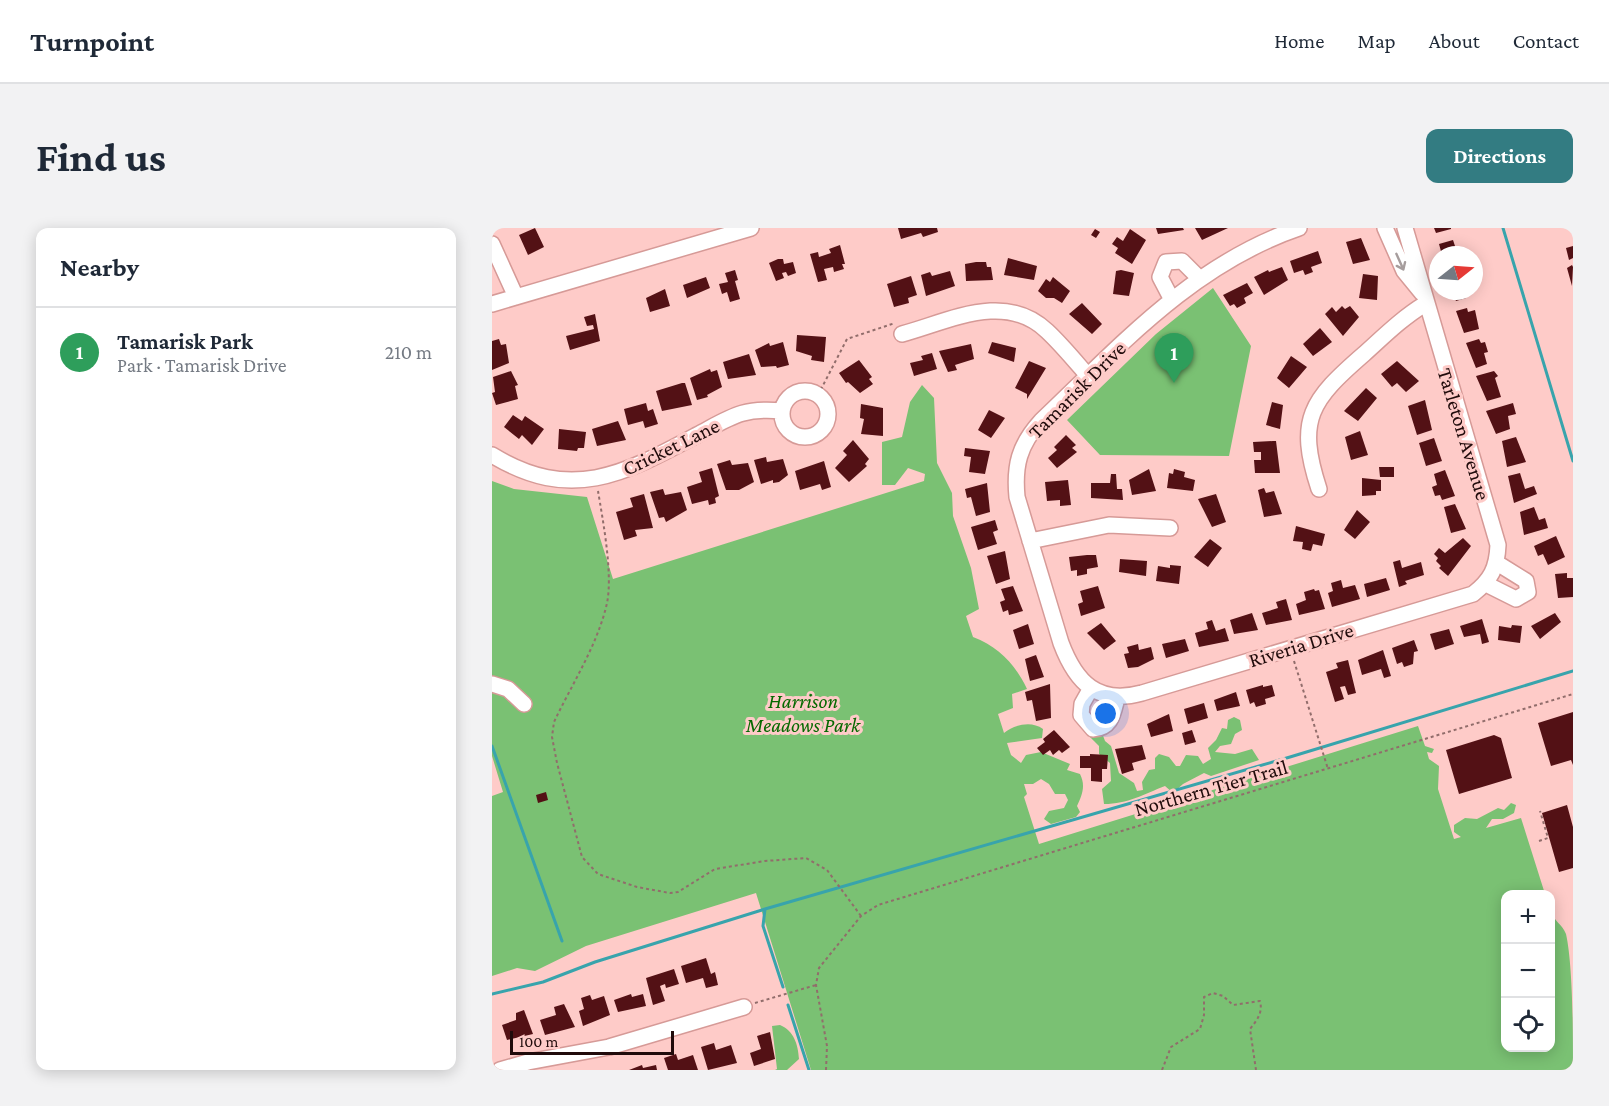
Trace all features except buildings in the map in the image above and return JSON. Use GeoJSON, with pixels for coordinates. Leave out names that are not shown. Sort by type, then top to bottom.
{"type":"FeatureCollection","features":[{"type":"Feature","properties":{"kind":"street"},"geometry":{"type":"LineString","coordinates":[[492,304],[751,228]]}},
{"type":"Feature","properties":{"kind":"street","name":"Tamarisk Drive"},"geometry":{"type":"LineString","coordinates":[[1096,691],[1069,664],[1017,497],[1015,474],[1018,458],[1030,433],[1171,298],[1254,245],[1299,228]]}},
{"type":"Feature","properties":{"kind":"street","name":"Tarleton Avenue"},"geometry":{"type":"LineString","coordinates":[[1385,228],[1404,271],[1424,298]]}},
{"type":"Feature","properties":{"kind":"street","name":"Tarleton Avenue"},"geometry":{"type":"LineString","coordinates":[[1405,228],[1498,545],[1492,574]]}},
{"type":"Feature","properties":{"kind":"street"},"geometry":{"type":"LineString","coordinates":[[492,243],[516,297]]}},
{"type":"Feature","properties":{"kind":"street"},"geometry":{"type":"LineString","coordinates":[[1171,298],[1160,277],[1166,262],[1182,261],[1199,278]]}},
{"type":"Feature","properties":{"kind":"street"},"geometry":{"type":"LineString","coordinates":[[1319,489],[1308,452],[1307,436],[1317,402],[1339,375],[1424,298]]}},
{"type":"Feature","properties":{"kind":"street"},"geometry":{"type":"LineString","coordinates":[[905,333],[977,312],[1002,309],[1027,317],[1046,330],[1088,376]]}},
{"type":"Feature","properties":{"kind":"street"},"geometry":{"type":"LineString","coordinates":[[804,391],[818,395],[824,400],[829,414],[824,429],[811,437],[796,436],[789,432],[782,411],[785,403],[796,393],[804,391]]}},
{"type":"Feature","properties":{"kind":"street","name":"Cricket Lane"},"geometry":{"type":"LineString","coordinates":[[492,454],[511,466],[544,476],[570,480],[595,479],[640,465],[747,410],[782,411]]}},
{"type":"Feature","properties":{"kind":"street"},"geometry":{"type":"LineString","coordinates":[[1030,541],[1109,525],[1170,528]]}},
{"type":"Feature","properties":{"kind":"street","name":"Riveria Drive"},"geometry":{"type":"LineString","coordinates":[[1096,691],[1117,698],[1142,693],[1473,594],[1492,574]]}},
{"type":"Feature","properties":{"kind":"street"},"geometry":{"type":"LineString","coordinates":[[492,684],[508,690],[524,704]]}},
{"type":"Feature","properties":{"kind":"street"},"geometry":{"type":"LineString","coordinates":[[1096,691],[1082,704],[1081,716],[1094,729],[1106,726],[1111,721],[1117,698]]}},
{"type":"Feature","properties":{"kind":"street"},"geometry":{"type":"LineString","coordinates":[[502,1070],[528,1062],[609,1047],[744,1007]]}},
{"type":"Feature","properties":{"kind":"path"},"geometry":{"type":"LineString","coordinates":[[818,395],[850,336],[905,320],[905,333]]}},
{"type":"Feature","properties":{"kind":"path"},"geometry":{"type":"LineString","coordinates":[[595,479],[606,536],[608,602],[594,638],[554,722],[552,737],[556,763],[582,857],[598,874],[661,892],[678,892],[709,873],[724,867],[806,858],[819,863],[861,916]]}},
{"type":"Feature","properties":{"kind":"path"},"geometry":{"type":"LineString","coordinates":[[1294,661],[1328,769]]}},
{"type":"Feature","properties":{"kind":"path","name":"Northern Tier Trail"},"geometry":{"type":"LineString","coordinates":[[816,985],[819,968],[861,916],[878,905],[1573,694]]}},
{"type":"Feature","properties":{"kind":"path"},"geometry":{"type":"LineString","coordinates":[[1539,841],[1548,838],[1540,811]]}},
{"type":"Feature","properties":{"kind":"path"},"geometry":{"type":"LineString","coordinates":[[744,1007],[816,985],[827,1046],[826,1070]]}},
{"type":"Feature","properties":{"kind":"path"},"geometry":{"type":"LineString","coordinates":[[1162,1070],[1171,1047],[1200,1029],[1204,1015],[1204,997],[1213,993],[1223,996],[1233,1005],[1260,1001],[1262,1007],[1259,1017],[1250,1029],[1256,1070]]}},
{"type":"Feature","properties":{"kind":"green space"},"geometry":{"type":"Polygon","coordinates":[[[1213,288],[1251,346],[1229,456],[1100,455],[1067,420],[1156,334],[1213,288]]]}},
{"type":"Feature","properties":{"kind":"green space","name":"Harrison Meadows Park"},"geometry":{"type":"Polygon","coordinates":[[[922,385],[934,398],[937,463],[952,493],[953,516],[971,568],[979,609],[966,616],[973,637],[991,646],[1005,657],[1027,689],[1012,694],[1013,708],[998,714],[1004,733],[1028,724],[1043,729],[1042,738],[1007,743],[1011,755],[1021,763],[1026,755],[1041,752],[1070,764],[1067,770],[1080,774],[1082,778],[1083,790],[1077,806],[1080,812],[1076,817],[1051,824],[1044,819],[1049,811],[1064,808],[1068,800],[1065,794],[1055,794],[1049,784],[1041,779],[1033,784],[1024,784],[1027,794],[1024,797],[1039,844],[1418,726],[1425,746],[1434,749],[1432,753],[1427,752],[1429,759],[1439,766],[1438,789],[1454,839],[1461,837],[1454,832],[1454,825],[1465,818],[1477,819],[1498,808],[1504,810],[1511,803],[1516,805],[1514,813],[1503,819],[1492,819],[1486,828],[1521,818],[1544,890],[1501,890],[1501,1052],[1555,1052],[1555,919],[1566,934],[1570,963],[1573,1070],[811,1070],[756,893],[586,946],[535,971],[517,968],[492,976],[492,796],[503,792],[492,756],[492,481],[514,489],[587,497],[613,579],[924,481],[925,474],[908,468],[895,485],[882,485],[882,442],[902,437],[910,402],[922,385]]]}},
{"type":"Feature","properties":{"kind":"green space"},"geometry":{"type":"Polygon","coordinates":[[[1234,717],[1240,720],[1242,730],[1235,734],[1231,744],[1220,746],[1215,752],[1235,754],[1252,749],[1259,760],[1211,776],[1204,773],[1183,784],[1173,793],[1165,786],[1128,800],[1104,804],[1102,789],[1111,781],[1110,763],[1099,754],[1099,746],[1088,735],[1094,731],[1102,733],[1105,741],[1111,746],[1119,773],[1134,783],[1137,791],[1143,790],[1142,782],[1149,770],[1155,769],[1155,758],[1159,754],[1169,757],[1176,766],[1180,766],[1186,755],[1198,756],[1203,764],[1211,759],[1208,748],[1216,740],[1222,728],[1227,729],[1228,720],[1234,717]]]}},
{"type":"Feature","properties":{"kind":"green space"},"geometry":{"type":"Polygon","coordinates":[[[780,1025],[792,1034],[799,1059],[787,1070],[775,1070],[777,1069],[772,1026],[780,1025]]]}},
{"type":"Feature","properties":{"kind":"waterway"},"geometry":{"type":"LineString","coordinates":[[1503,228],[1573,461]]}},
{"type":"Feature","properties":{"kind":"waterway"},"geometry":{"type":"LineString","coordinates":[[783,987],[763,926],[765,909],[1290,757],[1573,671]]}},
{"type":"Feature","properties":{"kind":"waterway"},"geometry":{"type":"LineString","coordinates":[[492,746],[562,941]]}},
{"type":"Feature","properties":{"kind":"waterway"},"geometry":{"type":"LineString","coordinates":[[492,994],[543,982],[595,962],[765,909]]}},
{"type":"Feature","properties":{"kind":"waterway"},"geometry":{"type":"LineString","coordinates":[[788,1005],[809,1070]]}},
{"type":"Feature","properties":{"kind":"place","name":"Tamarisk Park"},"geometry":{"type":"Point","coordinates":[1174,383]}}]}
